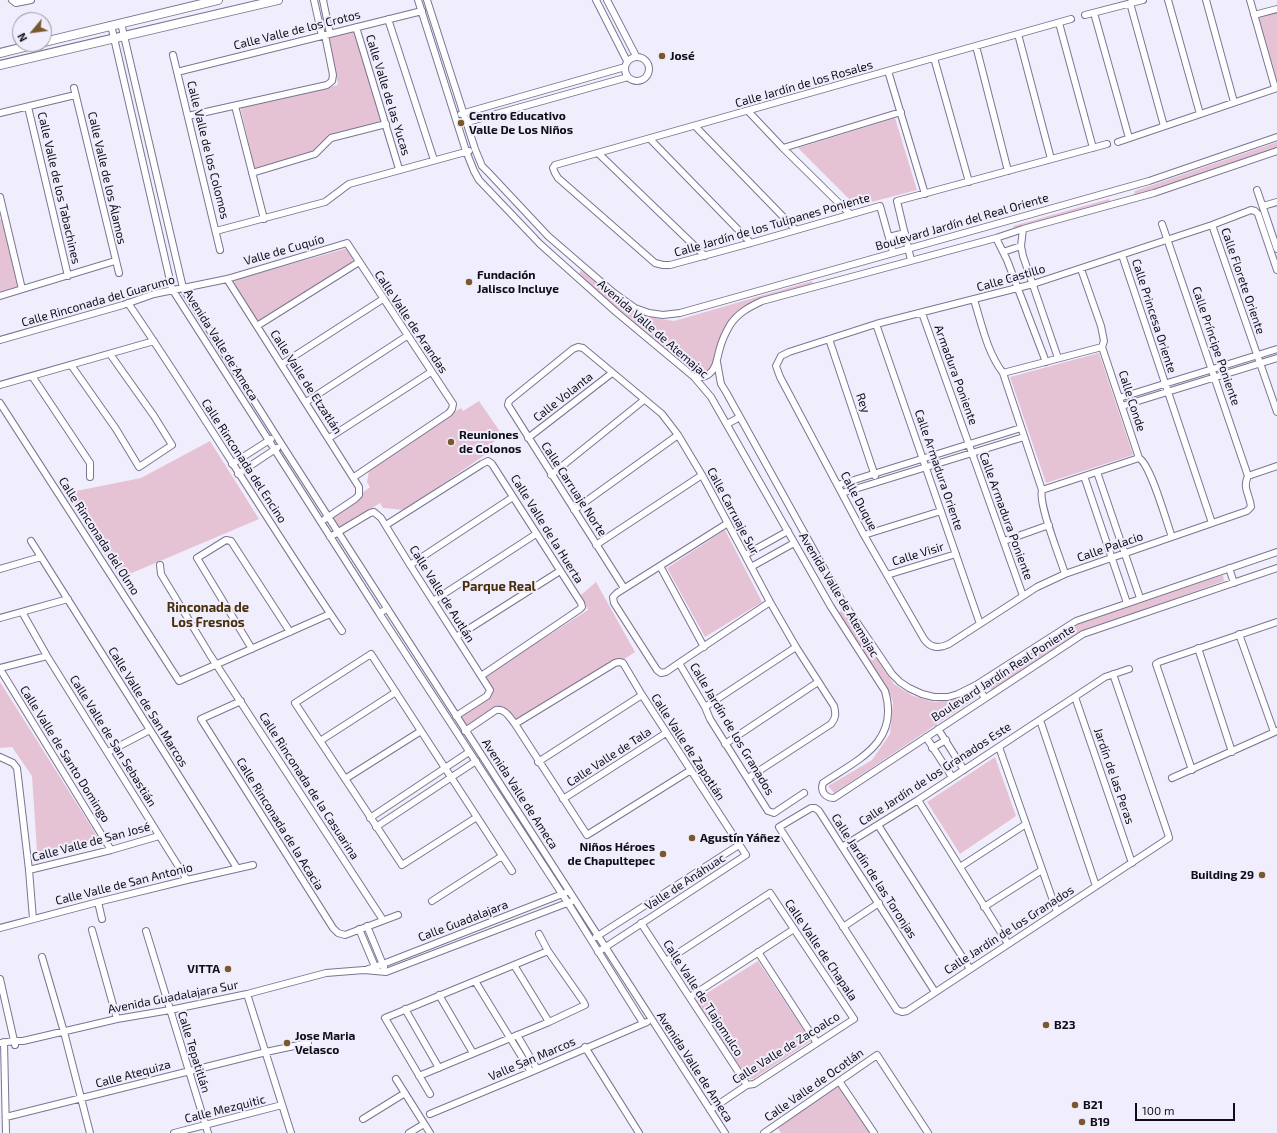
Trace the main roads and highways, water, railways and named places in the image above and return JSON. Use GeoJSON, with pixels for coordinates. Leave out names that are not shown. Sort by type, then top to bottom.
{"type":"FeatureCollection","features":[{"type":"Feature","properties":{"kind":"place","name":"José"},"geometry":{"type":"Point","coordinates":[662,56]}},
{"type":"Feature","properties":{"kind":"place","name":"Centro Educativo Valle De Los Niños"},"geometry":{"type":"Point","coordinates":[461,123]}},
{"type":"Feature","properties":{"kind":"place","name":"Fundación Jalisco Incluye"},"geometry":{"type":"Point","coordinates":[469,282]}},
{"type":"Feature","properties":{"kind":"place","name":"Reuniones de Colonos"},"geometry":{"type":"Point","coordinates":[451,442]}},
{"type":"Feature","properties":{"kind":"place","name":"Agustín Yáñez"},"geometry":{"type":"Point","coordinates":[692,838]}},
{"type":"Feature","properties":{"kind":"place","name":"Niños Héroes de Chapultepec"},"geometry":{"type":"Point","coordinates":[663,854]}},
{"type":"Feature","properties":{"kind":"place","name":"Building 29"},"geometry":{"type":"Point","coordinates":[1262,875]}},
{"type":"Feature","properties":{"kind":"place","name":"VITTA"},"geometry":{"type":"Point","coordinates":[228,969]}},
{"type":"Feature","properties":{"kind":"place","name":"B23"},"geometry":{"type":"Point","coordinates":[1046,1025]}},
{"type":"Feature","properties":{"kind":"place","name":"Jose Maria Velasco"},"geometry":{"type":"Point","coordinates":[287,1043]}},
{"type":"Feature","properties":{"kind":"place","name":"B21"},"geometry":{"type":"Point","coordinates":[1075,1105]}},
{"type":"Feature","properties":{"kind":"place","name":"B19"},"geometry":{"type":"Point","coordinates":[1082,1122]}},
{"type":"Feature","properties":{"kind":"district","name":"Parque Real"},"geometry":{"type":"Point","coordinates":[499,587]}},
{"type":"Feature","properties":{"kind":"district","name":"Rinconada de Los Fresnos"},"geometry":{"type":"Point","coordinates":[208,616]}}]}
